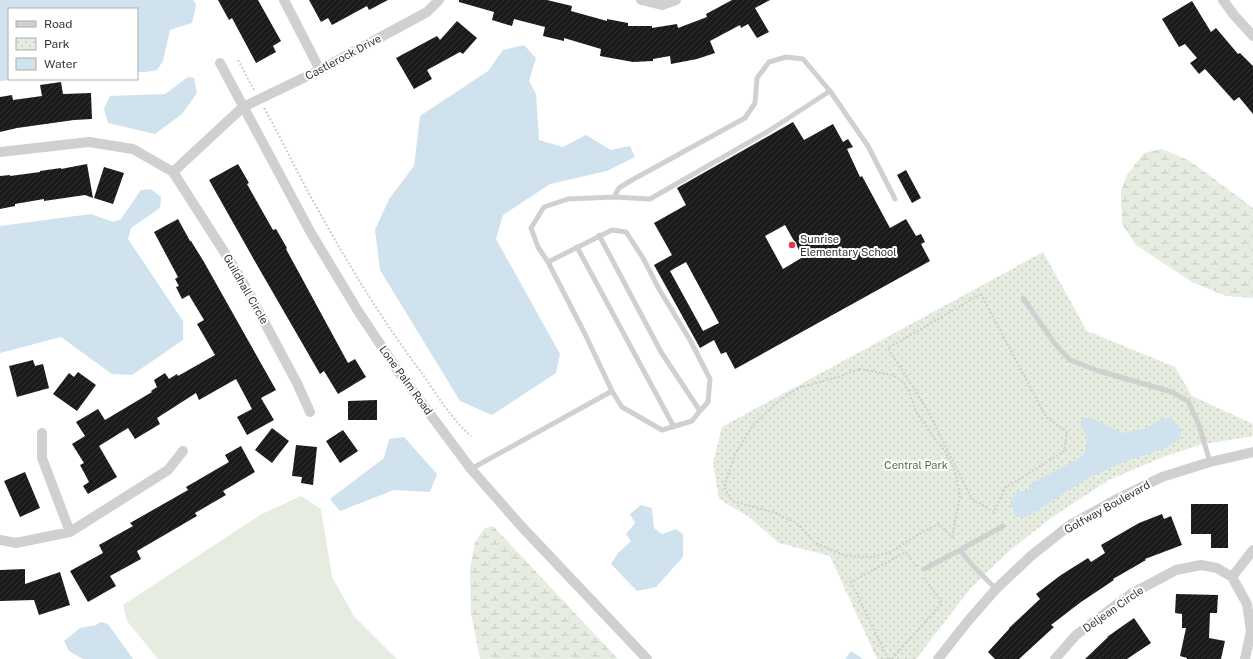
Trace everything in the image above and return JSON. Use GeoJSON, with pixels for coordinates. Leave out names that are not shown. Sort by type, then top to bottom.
{"type":"FeatureCollection","features":[{"type":"Feature","properties":{"kind":"street"},"geometry":{"type":"LineString","coordinates":[[284,0],[320,70]]}},
{"type":"Feature","properties":{"kind":"street","name":"Castlerock Drive"},"geometry":{"type":"LineString","coordinates":[[243,107],[320,70],[427,12],[439,0]]}},
{"type":"Feature","properties":{"kind":"street"},"geometry":{"type":"LineString","coordinates":[[641,0],[662,5],[676,0]]}},
{"type":"Feature","properties":{"kind":"street"},"geometry":{"type":"LineString","coordinates":[[1223,0],[1253,36]]}},
{"type":"Feature","properties":{"kind":"street","name":"Lone Palm Road"},"geometry":{"type":"LineString","coordinates":[[220,63],[311,233],[358,311],[398,371],[471,469],[522,527],[647,659]]}},
{"type":"Feature","properties":{"kind":"street"},"geometry":{"type":"LineString","coordinates":[[173,172],[243,107]]}},
{"type":"Feature","properties":{"kind":"street","name":"Guildhall Circle"},"geometry":{"type":"LineString","coordinates":[[0,152],[89,142],[132,148],[173,172],[239,275],[297,382],[310,412]]}},
{"type":"Feature","properties":{"kind":"street"},"geometry":{"type":"LineString","coordinates":[[42,433],[42,458],[70,532]]}},
{"type":"Feature","properties":{"kind":"street"},"geometry":{"type":"LineString","coordinates":[[0,540],[16,543],[70,532],[168,470],[183,451]]}},
{"type":"Feature","properties":{"kind":"street","name":"Golfway Boulevard"},"geometry":{"type":"LineString","coordinates":[[938,659],[996,589],[1032,555],[1070,526],[1119,498],[1162,477],[1210,462],[1253,452]]}},
{"type":"Feature","properties":{"kind":"street"},"geometry":{"type":"LineString","coordinates":[[1245,659],[1251,631],[1247,604],[1232,576],[1253,550]]}},
{"type":"Feature","properties":{"kind":"street","name":"Deljean Circle"},"geometry":{"type":"LineString","coordinates":[[1055,659],[1076,635],[1131,594],[1176,570],[1201,565],[1217,568],[1232,576]]}},
{"type":"Feature","properties":{"kind":"lane"},"geometry":{"type":"LineString","coordinates":[[614,197],[619,188],[632,180],[745,118],[755,103],[757,78],[769,62],[786,57],[803,59],[830,91],[868,146],[895,199]]}},
{"type":"Feature","properties":{"kind":"lane"},"geometry":{"type":"LineString","coordinates":[[548,262],[612,230],[626,232],[643,258],[659,289],[690,340],[710,379],[708,402],[692,421],[662,430],[622,407],[612,391],[548,262],[538,247],[531,228],[544,207],[568,199],[614,197],[650,199],[767,132],[830,91]]}},
{"type":"Feature","properties":{"kind":"lane"},"geometry":{"type":"LineString","coordinates":[[599,236],[661,352],[700,411]]}},
{"type":"Feature","properties":{"kind":"lane"},"geometry":{"type":"LineString","coordinates":[[577,247],[674,426]]}},
{"type":"Feature","properties":{"kind":"lane"},"geometry":{"type":"LineString","coordinates":[[1023,298],[1055,344],[1070,360],[1099,371],[1172,392],[1188,401],[1199,425],[1210,462]]}},
{"type":"Feature","properties":{"kind":"lane"},"geometry":{"type":"LineString","coordinates":[[471,469],[612,391]]}},
{"type":"Feature","properties":{"kind":"lane"},"geometry":{"type":"LineString","coordinates":[[924,569],[1003,526]]}},
{"type":"Feature","properties":{"kind":"lane"},"geometry":{"type":"LineString","coordinates":[[960,550],[973,566],[996,589]]}},
{"type":"Feature","properties":{"kind":"path"},"geometry":{"type":"LineString","coordinates":[[238,60],[316,208],[345,258],[404,349],[448,410],[464,430],[471,436]]}},
{"type":"Feature","properties":{"kind":"path"},"geometry":{"type":"LineString","coordinates":[[981,294],[1046,417],[1068,432],[1064,451],[1005,488],[994,512],[972,499],[927,409],[888,348],[981,294]]}},
{"type":"Feature","properties":{"kind":"path"},"geometry":{"type":"LineString","coordinates":[[859,369],[893,374],[903,382],[909,392],[916,412],[945,451],[955,471],[960,496],[952,537],[938,524],[891,552],[874,557],[846,556],[815,543],[798,524],[776,513],[732,501],[724,487],[738,448],[754,424],[776,402],[798,388],[838,377],[859,369]]}},
{"type":"Feature","properties":{"kind":"path"},"geometry":{"type":"LineString","coordinates":[[888,659],[851,582],[906,552],[942,603],[892,659]]}},
{"type":"Feature","properties":{"kind":"green space"},"geometry":{"type":"Polygon","coordinates":[[[1162,149],[1190,161],[1253,208],[1253,298],[1226,296],[1192,282],[1136,245],[1122,224],[1121,191],[1127,175],[1144,153],[1162,149]]]}},
{"type":"Feature","properties":{"kind":"green space","name":"Central Park"},"geometry":{"type":"Polygon","coordinates":[[[1043,252],[1087,331],[1175,367],[1192,396],[1253,424],[1253,436],[1199,445],[1163,457],[1109,480],[1051,518],[1008,552],[970,589],[916,659],[877,659],[830,556],[779,543],[749,517],[719,499],[713,463],[722,427],[1043,252]]]}},
{"type":"Feature","properties":{"kind":"green space"},"geometry":{"type":"Polygon","coordinates":[[[301,496],[321,509],[332,577],[354,616],[397,659],[158,659],[127,621],[123,605],[260,515],[301,496]]]}},
{"type":"Feature","properties":{"kind":"green space"},"geometry":{"type":"Polygon","coordinates":[[[493,526],[618,659],[480,659],[471,613],[470,569],[475,542],[485,528],[493,526]]]}},
{"type":"Feature","properties":{"kind":"water"},"geometry":{"type":"Polygon","coordinates":[[[0,0],[193,0],[196,5],[192,23],[170,30],[163,61],[157,70],[146,72],[138,72],[138,8],[8,8],[8,80],[0,81],[0,0]]]}},
{"type":"Feature","properties":{"kind":"water"},"geometry":{"type":"Polygon","coordinates":[[[524,45],[536,58],[529,81],[536,94],[539,140],[563,147],[586,135],[611,150],[630,146],[635,157],[607,171],[550,184],[503,215],[496,239],[560,354],[556,373],[492,415],[460,401],[380,270],[375,230],[389,199],[414,166],[420,116],[488,71],[503,50],[524,45]]]}},
{"type":"Feature","properties":{"kind":"water"},"geometry":{"type":"Polygon","coordinates":[[[188,77],[194,78],[197,93],[182,114],[155,134],[108,123],[104,109],[110,96],[165,94],[188,77]]]}},
{"type":"Feature","properties":{"kind":"water"},"geometry":{"type":"Polygon","coordinates":[[[151,189],[161,197],[160,208],[131,228],[128,239],[183,321],[183,340],[132,375],[112,374],[61,337],[0,353],[0,226],[91,214],[113,222],[121,219],[141,190],[151,189]]]}},
{"type":"Feature","properties":{"kind":"water"},"geometry":{"type":"Polygon","coordinates":[[[1083,418],[1093,419],[1124,433],[1147,428],[1163,418],[1173,419],[1181,428],[1180,439],[1165,448],[1123,462],[1090,477],[1028,516],[1016,517],[1010,501],[1018,491],[1028,491],[1032,483],[1083,456],[1087,447],[1086,437],[1080,422],[1083,418]]]}},
{"type":"Feature","properties":{"kind":"water"},"geometry":{"type":"Polygon","coordinates":[[[404,437],[437,474],[430,492],[394,490],[340,511],[330,499],[384,458],[389,439],[404,437]]]}},
{"type":"Feature","properties":{"kind":"water"},"geometry":{"type":"Polygon","coordinates":[[[641,505],[652,508],[654,528],[662,534],[676,529],[683,534],[683,557],[656,587],[637,591],[611,564],[618,553],[631,541],[626,534],[635,523],[630,514],[641,505]]]}},
{"type":"Feature","properties":{"kind":"water"},"geometry":{"type":"Polygon","coordinates":[[[101,622],[108,624],[133,659],[83,659],[69,651],[64,641],[80,628],[96,625],[101,622]]]}},
{"type":"Feature","properties":{"kind":"water"},"geometry":{"type":"Polygon","coordinates":[[[851,651],[863,659],[845,659],[851,651]]]}},
{"type":"Feature","properties":{"kind":"building"},"geometry":{"type":"Polygon","coordinates":[[[218,0],[258,0],[281,41],[273,46],[276,52],[256,63],[232,18],[229,20],[218,0]]]}},
{"type":"Feature","properties":{"kind":"building"},"geometry":{"type":"Polygon","coordinates":[[[309,0],[388,0],[369,10],[367,6],[332,25],[328,18],[321,22],[309,0]]]}},
{"type":"Feature","properties":{"kind":"building"},"geometry":{"type":"Polygon","coordinates":[[[459,0],[547,0],[572,6],[571,11],[607,21],[607,19],[628,23],[628,26],[652,26],[652,28],[677,24],[678,28],[707,17],[706,14],[732,0],[770,0],[755,8],[769,32],[757,38],[748,24],[741,28],[740,25],[710,41],[715,53],[697,59],[671,64],[670,56],[653,59],[653,61],[633,62],[600,56],[601,49],[564,38],[564,41],[543,36],[545,27],[514,19],[512,26],[492,20],[494,12],[459,2],[459,0]]]}},
{"type":"Feature","properties":{"kind":"building"},"geometry":{"type":"Polygon","coordinates":[[[1192,1],[1211,32],[1216,28],[1238,54],[1240,53],[1253,66],[1253,114],[1239,97],[1234,101],[1205,69],[1199,74],[1190,63],[1197,58],[1185,44],[1179,47],[1162,19],[1192,1]]]}},
{"type":"Feature","properties":{"kind":"building"},"geometry":{"type":"Polygon","coordinates":[[[457,21],[477,38],[463,54],[460,52],[427,70],[432,79],[414,89],[396,58],[437,36],[440,40],[457,21]]]}},
{"type":"Feature","properties":{"kind":"building"},"geometry":{"type":"Polygon","coordinates":[[[61,82],[63,94],[91,93],[92,119],[17,128],[0,132],[0,97],[12,95],[13,100],[42,96],[40,85],[61,82]]]}},
{"type":"Feature","properties":{"kind":"building"},"geometry":{"type":"Polygon","coordinates":[[[793,122],[804,140],[833,124],[843,142],[848,139],[853,147],[847,149],[860,177],[862,176],[890,228],[906,219],[916,236],[921,234],[925,242],[921,244],[930,261],[735,369],[726,352],[721,354],[714,340],[700,348],[654,265],[672,255],[654,223],[686,205],[677,188],[793,122]],[[785,225],[765,236],[783,269],[803,257],[785,225]],[[686,262],[670,271],[703,331],[719,323],[686,262]]]}},
{"type":"Feature","properties":{"kind":"building"},"geometry":{"type":"Polygon","coordinates":[[[87,164],[93,198],[85,195],[44,201],[44,199],[15,204],[15,206],[0,209],[0,176],[40,172],[87,164]]]}},
{"type":"Feature","properties":{"kind":"building"},"geometry":{"type":"Polygon","coordinates":[[[238,164],[249,183],[247,184],[273,230],[276,229],[287,248],[286,249],[348,363],[355,359],[366,377],[338,394],[324,371],[320,374],[209,180],[238,164]]]}},
{"type":"Feature","properties":{"kind":"building"},"geometry":{"type":"Polygon","coordinates":[[[104,167],[124,173],[113,204],[94,198],[104,167]]]}},
{"type":"Feature","properties":{"kind":"building"},"geometry":{"type":"Polygon","coordinates":[[[906,170],[921,198],[912,203],[897,175],[906,170]]]}},
{"type":"Feature","properties":{"kind":"building"},"geometry":{"type":"Polygon","coordinates":[[[178,219],[276,390],[261,398],[274,420],[247,435],[237,417],[252,409],[236,379],[199,400],[196,393],[157,418],[160,424],[135,439],[128,428],[99,446],[117,477],[88,494],[83,486],[89,482],[80,465],[84,463],[72,444],[85,436],[76,422],[98,409],[105,420],[152,392],[151,391],[157,387],[154,380],[165,373],[169,379],[177,374],[178,376],[215,355],[197,324],[204,320],[189,295],[182,299],[176,287],[179,286],[175,279],[178,277],[154,232],[178,219]]]}},
{"type":"Feature","properties":{"kind":"building"},"geometry":{"type":"Polygon","coordinates":[[[33,360],[35,366],[43,364],[49,388],[17,397],[9,366],[33,360]]]}},
{"type":"Feature","properties":{"kind":"building"},"geometry":{"type":"Polygon","coordinates":[[[78,372],[96,385],[77,411],[53,394],[69,373],[74,377],[78,372]]]}},
{"type":"Feature","properties":{"kind":"building"},"geometry":{"type":"Polygon","coordinates":[[[377,400],[377,420],[348,420],[348,401],[377,400]]]}},
{"type":"Feature","properties":{"kind":"building"},"geometry":{"type":"Polygon","coordinates":[[[272,428],[289,441],[272,463],[255,450],[272,428]]]}},
{"type":"Feature","properties":{"kind":"building"},"geometry":{"type":"Polygon","coordinates":[[[343,430],[358,451],[340,463],[326,441],[343,430]]]}},
{"type":"Feature","properties":{"kind":"building"},"geometry":{"type":"Polygon","coordinates":[[[296,445],[317,447],[313,485],[301,483],[302,477],[292,476],[296,445]]]}},
{"type":"Feature","properties":{"kind":"building"},"geometry":{"type":"Polygon","coordinates":[[[241,446],[255,472],[223,491],[226,495],[195,513],[197,516],[137,551],[141,559],[110,576],[116,586],[88,602],[70,571],[103,553],[99,545],[133,526],[130,523],[188,490],[186,487],[229,462],[225,455],[241,446]]]}},
{"type":"Feature","properties":{"kind":"building"},"geometry":{"type":"Polygon","coordinates":[[[25,472],[40,508],[20,517],[4,481],[25,472]]]}},
{"type":"Feature","properties":{"kind":"building"},"geometry":{"type":"Polygon","coordinates":[[[1191,504],[1228,504],[1228,548],[1211,548],[1211,534],[1191,534],[1191,504]]]}},
{"type":"Feature","properties":{"kind":"building"},"geometry":{"type":"Polygon","coordinates":[[[1162,514],[1164,519],[1171,516],[1182,545],[1145,559],[1146,560],[1113,579],[1114,580],[1081,602],[1051,625],[1054,627],[1019,659],[995,659],[988,652],[1009,628],[1040,599],[1036,594],[1061,575],[1088,558],[1091,562],[1105,553],[1101,545],[1139,523],[1162,514]]]}},
{"type":"Feature","properties":{"kind":"building"},"geometry":{"type":"Polygon","coordinates":[[[25,569],[25,584],[60,572],[70,605],[39,615],[34,600],[0,601],[0,570],[25,569]]]}},
{"type":"Feature","properties":{"kind":"building"},"geometry":{"type":"Polygon","coordinates":[[[1176,594],[1218,595],[1217,613],[1210,613],[1209,638],[1225,641],[1221,659],[1187,659],[1180,656],[1186,628],[1182,628],[1182,614],[1175,613],[1176,594]]]}},
{"type":"Feature","properties":{"kind":"building"},"geometry":{"type":"Polygon","coordinates":[[[1134,618],[1151,643],[1127,659],[1085,659],[1107,637],[1134,618]]]}},
{"type":"Feature","properties":{"kind":"place","name":"Sunrise Elementary School"},"geometry":{"type":"Point","coordinates":[792,245]}}]}
